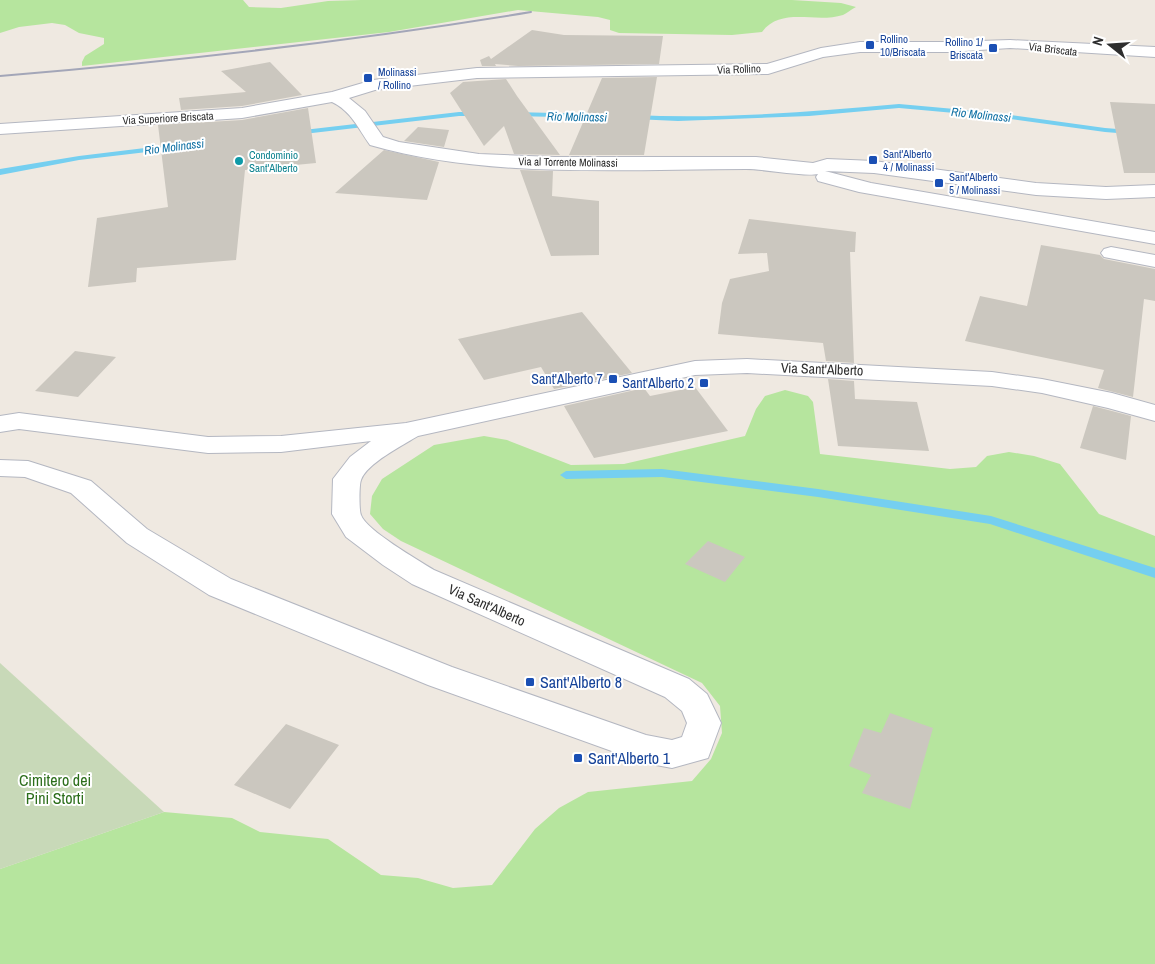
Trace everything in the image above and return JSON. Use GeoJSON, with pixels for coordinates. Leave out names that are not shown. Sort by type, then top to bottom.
{"type":"FeatureCollection","features":[{"type":"Feature","properties":{"kind":"street","name":"Via Rollino"},"geometry":{"type":"LineString","coordinates":[[339,99],[373,85],[477,73],[768,69],[821,53],[860,47],[950,48],[1010,44],[1155,52]]}},
{"type":"Feature","properties":{"kind":"street","name":"Via Briscata"},"geometry":{"type":"LineString","coordinates":[[1010,44],[1097,55]]}},
{"type":"Feature","properties":{"kind":"street","name":"Via Superiore Briscata"},"geometry":{"type":"LineString","coordinates":[[0,129],[223,114],[339,99]]}},
{"type":"Feature","properties":{"kind":"street","name":"Via al Torrente Molinassi"},"geometry":{"type":"LineString","coordinates":[[339,99],[363,117],[376,141],[397,147],[479,159],[555,163],[756,163],[814,169]]}},
{"type":"Feature","properties":{"kind":"street"},"geometry":{"type":"LineString","coordinates":[[814,169],[826,165],[874,167],[1036,188],[1106,193],[1155,191]]}},
{"type":"Feature","properties":{"kind":"street"},"geometry":{"type":"LineString","coordinates":[[814,169],[827,178],[858,185],[1155,238]]}},
{"type":"Feature","properties":{"kind":"street"},"geometry":{"type":"LineString","coordinates":[[1112,253],[1155,261]]}},
{"type":"Feature","properties":{"kind":"street"},"geometry":{"type":"LineString","coordinates":[[1018,364],[1155,393]]}},
{"type":"Feature","properties":{"kind":"street","name":"Via Sant'Alberto"},"geometry":{"type":"LineString","coordinates":[[0,468],[28,469],[81,487],[137,536],[220,587],[440,676],[645,749],[672,754],[696,748],[704,723],[695,704],[677,688],[423,577],[379,548],[356,530],[346,514],[348,478],[360,463],[381,447],[409,430],[695,368],[748,366],[992,378],[1112,401],[1155,412]]}},
{"type":"Feature","properties":{"kind":"street"},"geometry":{"type":"LineString","coordinates":[[0,424],[19,421],[208,445],[281,444],[409,430]]}},
{"type":"Feature","properties":{"kind":"green space"},"geometry":{"type":"Polygon","coordinates":[[[0,0],[243,0],[249,7],[281,8],[328,1],[361,0],[792,0],[841,3],[856,7],[843,15],[821,18],[789,18],[770,24],[762,32],[732,35],[619,33],[610,30],[610,20],[598,17],[518,10],[389,32],[82,66],[85,56],[104,44],[104,38],[79,33],[65,25],[52,23],[19,27],[0,33],[0,0]]]}},
{"type":"Feature","properties":{"kind":"green space"},"geometry":{"type":"Polygon","coordinates":[[[785,390],[808,396],[813,402],[820,454],[950,469],[976,467],[987,456],[1009,452],[1034,456],[1060,464],[1099,514],[1155,536],[1155,964],[0,964],[0,869],[164,812],[232,818],[260,832],[328,839],[381,875],[418,878],[453,888],[492,885],[535,829],[559,808],[588,792],[692,781],[711,759],[722,733],[720,706],[702,683],[401,541],[383,529],[370,514],[372,496],[382,479],[434,445],[484,436],[507,440],[571,465],[624,464],[745,436],[756,409],[765,396],[785,390]]]}},
{"type":"Feature","properties":{"kind":"green space","name":"Cimitero dei Pini Storti"},"geometry":{"type":"Polygon","coordinates":[[[0,663],[164,812],[0,869],[0,663]]]}},
{"type":"Feature","properties":{"kind":"building"},"geometry":{"type":"Polygon","coordinates":[[[532,30],[564,35],[663,36],[659,64],[518,66],[495,64],[496,66],[482,66],[480,60],[489,56],[491,59],[532,30]]]}},
{"type":"Feature","properties":{"kind":"building"},"geometry":{"type":"Polygon","coordinates":[[[270,62],[302,95],[242,106],[181,110],[179,98],[246,92],[221,71],[270,62]]]}},
{"type":"Feature","properties":{"kind":"building"},"geometry":{"type":"Polygon","coordinates":[[[657,77],[644,155],[569,155],[602,78],[657,77]]]}},
{"type":"Feature","properties":{"kind":"building"},"geometry":{"type":"Polygon","coordinates":[[[506,79],[560,155],[514,154],[504,126],[484,146],[450,93],[463,82],[506,79]]]}},
{"type":"Feature","properties":{"kind":"building"},"geometry":{"type":"Polygon","coordinates":[[[1110,102],[1155,104],[1155,173],[1124,173],[1110,102]]]}},
{"type":"Feature","properties":{"kind":"building"},"geometry":{"type":"Polygon","coordinates":[[[308,108],[316,163],[245,170],[236,260],[137,268],[136,282],[88,287],[97,218],[168,207],[158,125],[242,120],[308,108]]]}},
{"type":"Feature","properties":{"kind":"building"},"geometry":{"type":"Polygon","coordinates":[[[418,127],[449,130],[444,147],[404,141],[418,127]]]}},
{"type":"Feature","properties":{"kind":"building"},"geometry":{"type":"Polygon","coordinates":[[[384,150],[439,162],[427,200],[335,193],[384,150]]]}},
{"type":"Feature","properties":{"kind":"building"},"geometry":{"type":"Polygon","coordinates":[[[520,170],[553,171],[552,196],[599,201],[599,255],[551,256],[520,170]]]}},
{"type":"Feature","properties":{"kind":"building"},"geometry":{"type":"Polygon","coordinates":[[[749,219],[856,232],[855,252],[850,252],[854,363],[826,361],[823,343],[718,334],[722,303],[730,279],[769,271],[767,253],[738,254],[749,219]]]}},
{"type":"Feature","properties":{"kind":"building"},"geometry":{"type":"Polygon","coordinates":[[[1041,245],[1100,255],[1104,259],[1155,269],[1155,301],[1144,299],[1133,397],[1098,388],[1104,370],[965,341],[980,296],[1027,306],[1041,245]]]}},
{"type":"Feature","properties":{"kind":"building"},"geometry":{"type":"Polygon","coordinates":[[[582,312],[632,373],[554,389],[541,367],[484,380],[458,339],[582,312]]]}},
{"type":"Feature","properties":{"kind":"building"},"geometry":{"type":"Polygon","coordinates":[[[75,351],[116,357],[78,397],[35,391],[75,351]]]}},
{"type":"Feature","properties":{"kind":"building"},"geometry":{"type":"Polygon","coordinates":[[[828,379],[854,381],[855,399],[917,402],[929,451],[838,446],[828,379]]]}},
{"type":"Feature","properties":{"kind":"building"},"geometry":{"type":"Polygon","coordinates":[[[695,387],[728,431],[594,458],[564,406],[644,388],[650,396],[695,387]]]}},
{"type":"Feature","properties":{"kind":"building"},"geometry":{"type":"Polygon","coordinates":[[[1093,406],[1131,416],[1126,460],[1080,448],[1093,406]]]}},
{"type":"Feature","properties":{"kind":"building"},"geometry":{"type":"Polygon","coordinates":[[[708,541],[745,557],[725,582],[685,564],[708,541]]]}},
{"type":"Feature","properties":{"kind":"building"},"geometry":{"type":"Polygon","coordinates":[[[890,713],[933,728],[910,809],[862,793],[871,775],[849,766],[864,728],[881,733],[890,713]]]}},
{"type":"Feature","properties":{"kind":"building"},"geometry":{"type":"Polygon","coordinates":[[[286,724],[339,745],[290,809],[234,785],[286,724]]]}},
{"type":"Feature","properties":{"kind":"waterway","name":"Rio Molinassi"},"geometry":{"type":"LineString","coordinates":[[634,117],[678,119],[809,114],[899,106],[988,114],[1105,130],[1155,134]]}},
{"type":"Feature","properties":{"kind":"waterway","name":"Rio Molinassi"},"geometry":{"type":"LineString","coordinates":[[295,133],[459,114],[479,114]]}},
{"type":"Feature","properties":{"kind":"waterway","name":"Rio Molinassi"},"geometry":{"type":"LineString","coordinates":[[514,114],[601,116]]}},
{"type":"Feature","properties":{"kind":"waterway","name":"Rio Molinassi"},"geometry":{"type":"LineString","coordinates":[[0,172],[79,158],[178,146]]}},
{"type":"Feature","properties":{"kind":"waterway"},"geometry":{"type":"LineString","coordinates":[[566,475],[662,473],[818,493],[991,520],[1155,573]]}},
{"type":"Feature","properties":{"kind":"railway"},"geometry":{"type":"LineString","coordinates":[[0,76],[266,49],[399,32],[531,12]]}},
{"type":"Feature","properties":{"kind":"place","name":"Rollino 10/Briscata"},"geometry":{"type":"Point","coordinates":[870,45]}},
{"type":"Feature","properties":{"kind":"place","name":"Rollino 1/ Briscata"},"geometry":{"type":"Point","coordinates":[993,48]}},
{"type":"Feature","properties":{"kind":"place","name":"Molinassi / Rollino"},"geometry":{"type":"Point","coordinates":[368,78]}},
{"type":"Feature","properties":{"kind":"place","name":"Sant'Alberto 4 / Molinassi"},"geometry":{"type":"Point","coordinates":[873,160]}},
{"type":"Feature","properties":{"kind":"place","name":"Condominio Sant'Alberto"},"geometry":{"type":"Point","coordinates":[239,161]}},
{"type":"Feature","properties":{"kind":"place","name":"Sant'Alberto 5 / Molinassi"},"geometry":{"type":"Point","coordinates":[939,183]}},
{"type":"Feature","properties":{"kind":"place","name":"Sant'Alberto 7"},"geometry":{"type":"Point","coordinates":[613,379]}},
{"type":"Feature","properties":{"kind":"place","name":"Sant'Alberto 2"},"geometry":{"type":"Point","coordinates":[704,383]}},
{"type":"Feature","properties":{"kind":"place","name":"Sant'Alberto 8"},"geometry":{"type":"Point","coordinates":[530,682]}},
{"type":"Feature","properties":{"kind":"place","name":"Sant'Alberto 1"},"geometry":{"type":"Point","coordinates":[578,758]}}]}
